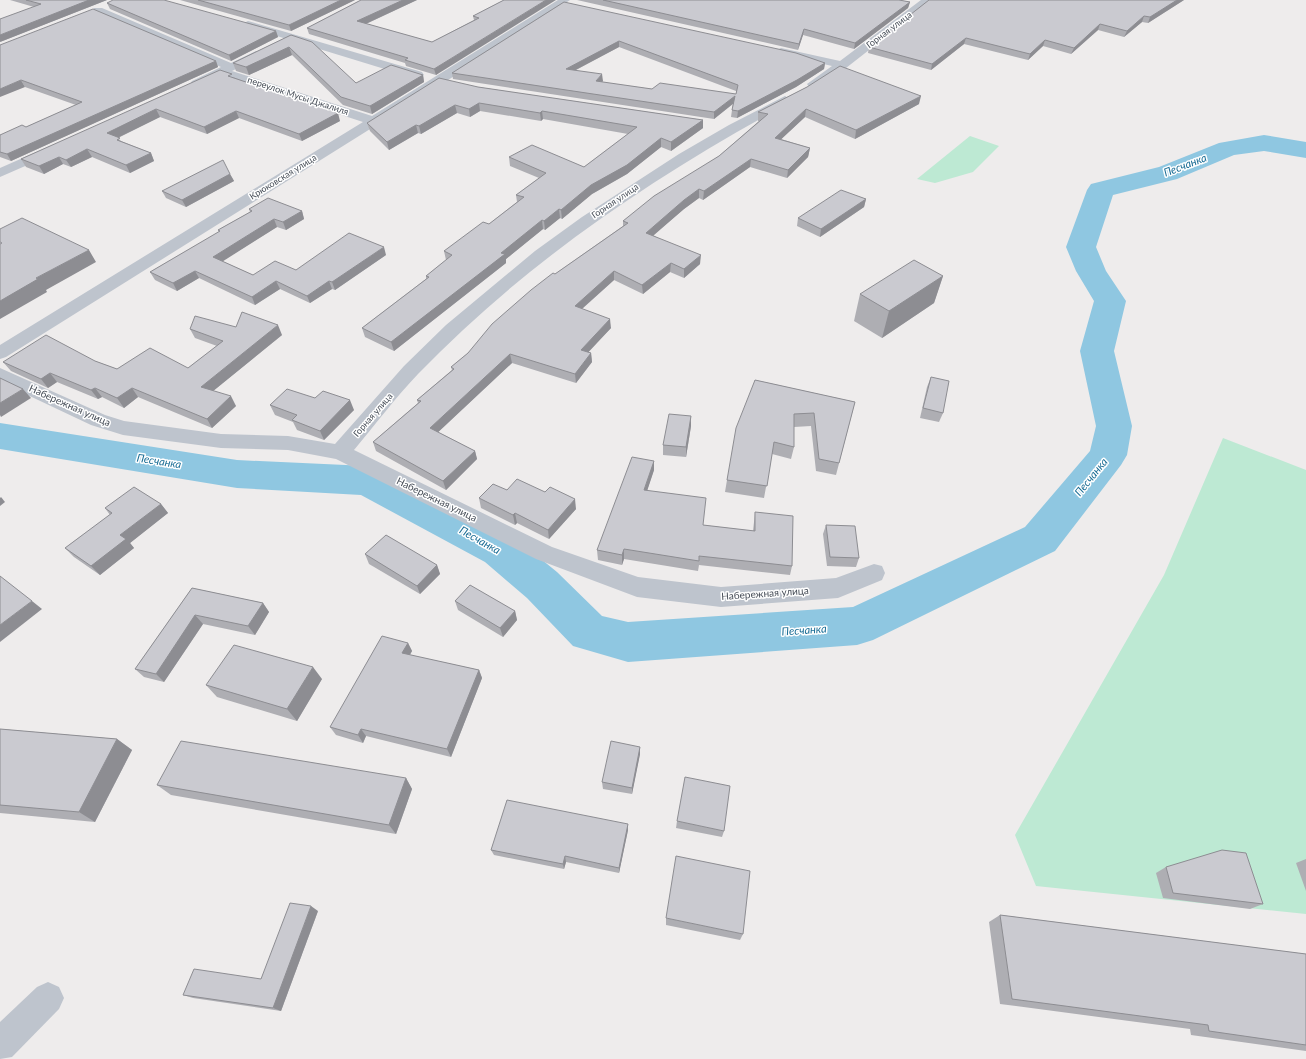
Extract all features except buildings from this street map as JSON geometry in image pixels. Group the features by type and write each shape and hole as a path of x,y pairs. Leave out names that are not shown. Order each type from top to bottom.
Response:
{"street":[{"name":"Крюковская улица","path":"0,353 373,121 445,83 568,3"},
{"name":"Горная улица","path":"340,452 411,370 468,315 561,237 656,173 732,127 798,93 842,65 920,3"},
{"name":"переулок Мусы Джалиля","path":"112,4 94,11 226,69 373,121"},
{"path":"239,22 445,83"},
{"path":"186,88 306,30"},
{"path":"772,49 842,65"},
{"path":"716,125 732,127"},
{"path":"0,173 64,144"},
{"name":"Набережная улица","path":"0,374 98,420 122,428 221,441 288,443 340,452 544,553 637,587 721,597 838,588 874,573"},
{"path":"0,1045 48,998"}],"green space":[{"path":"970,136 999,146 973,172 935,183 917,179"},
{"path":"1223,438 1306,470 1306,914 1036,886 1015,835 1164,575"}],"waterway":[{"name":"Песчанка","path":"0,436 237,474 367,481 500,550 542,585 589,632 628,642 857,626 1040,539 1108,455 1114,426 1097,351 1110,301 1091,271 1081,247 1101,190 1168,173 1228,148 1264,143 1306,150"}]}
